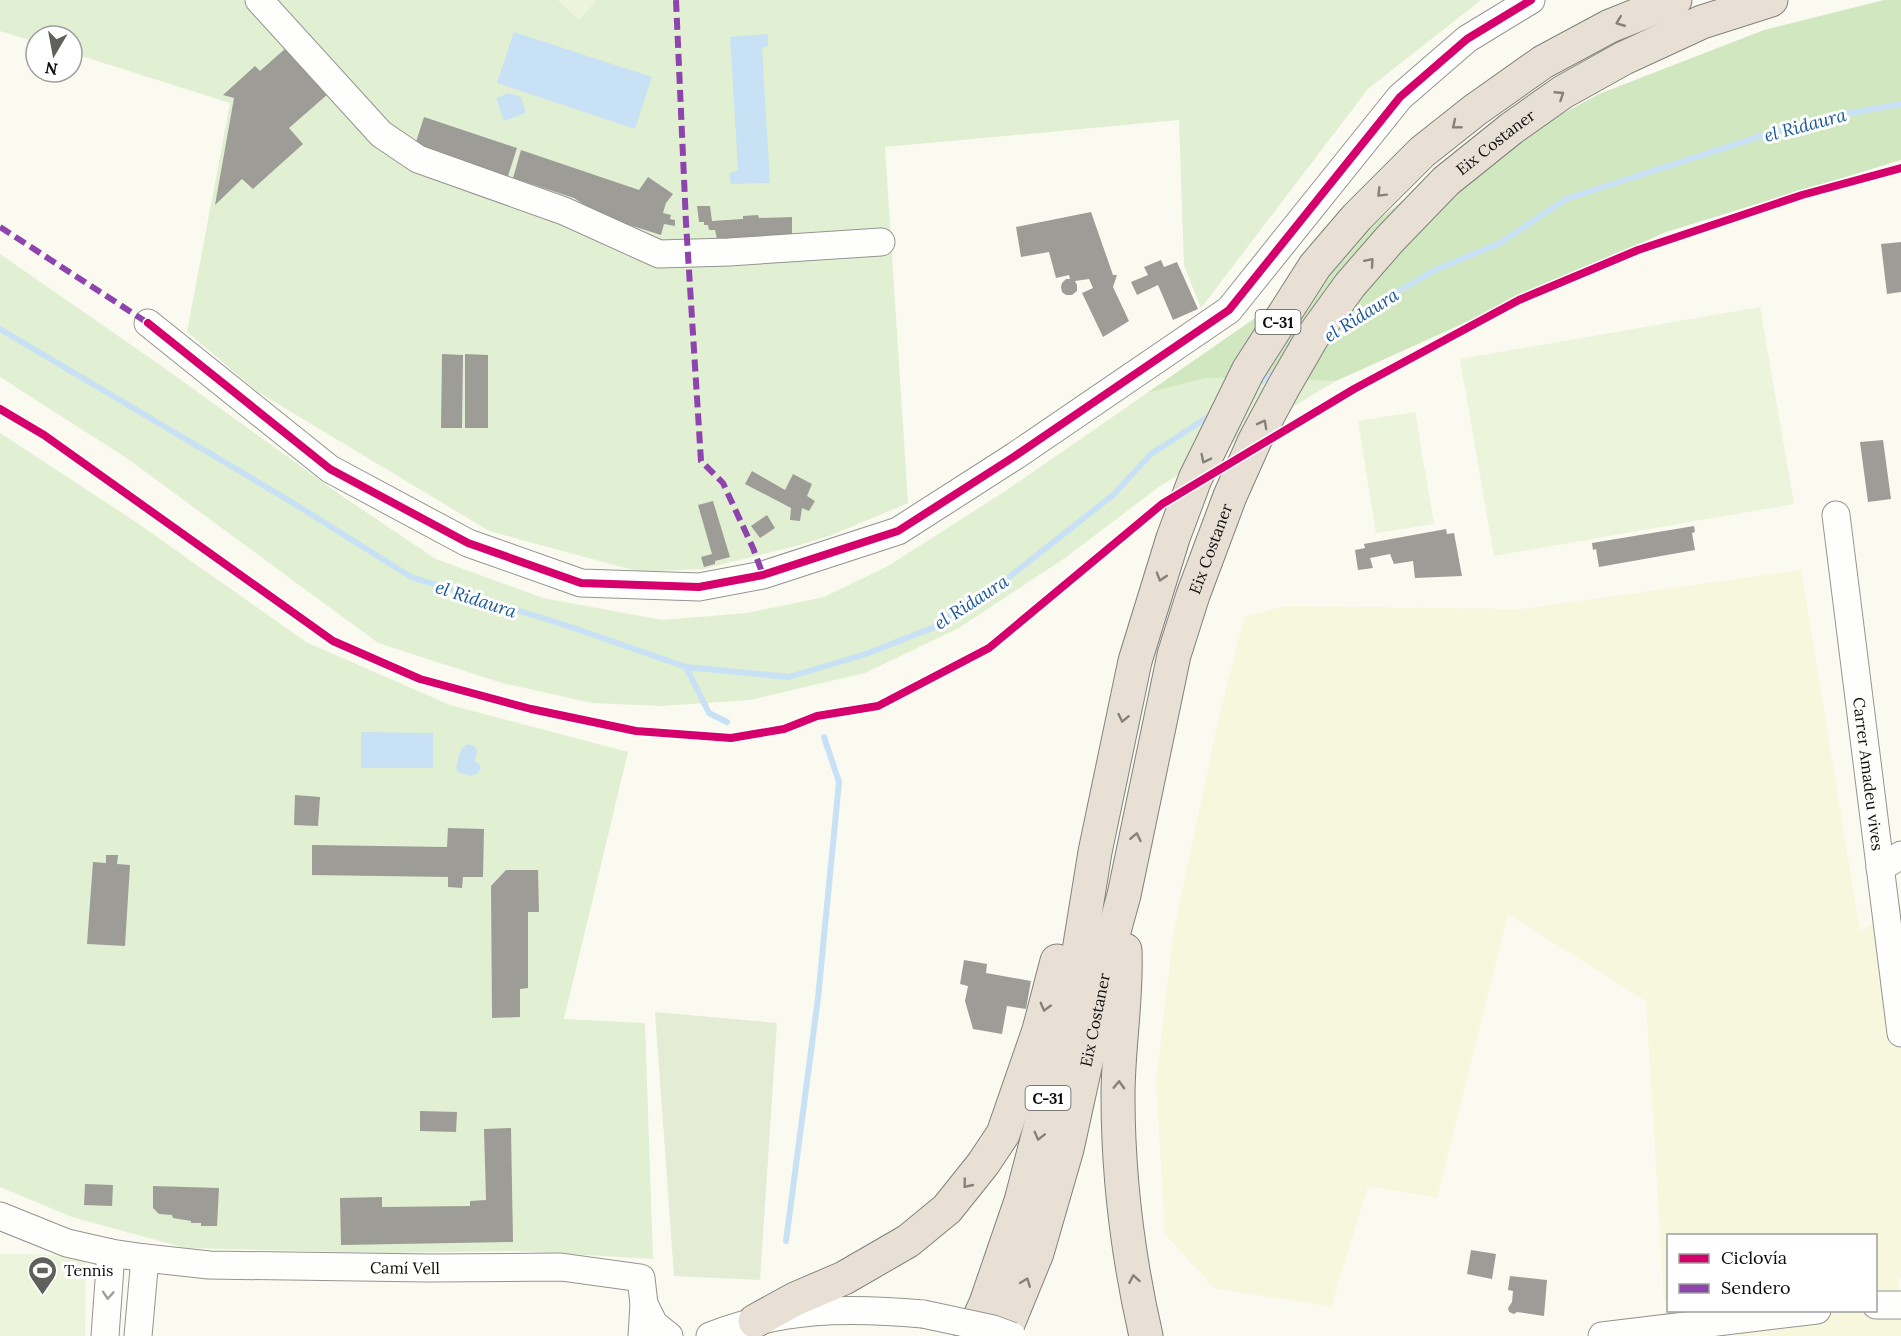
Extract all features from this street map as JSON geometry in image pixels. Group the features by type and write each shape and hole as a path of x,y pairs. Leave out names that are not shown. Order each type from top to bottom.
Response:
{"highway":[{"name":"Eix Costaner","path":"972,1336 987,1303 1003,1256 1036,1146 1068,1008 1095,852 1135,661 1195,479 1248,371 1315,266 1357,217 1422,152 1475,110 1544,62 1610,26 1675,0"},
{"name":"Eix Costaner","path":"1003,1336 1037,1254 1061,1170 1109,949 1124,895 1174,655 1193,595 1230,496 1255,440 1284,386 1313,336 1350,285 1390,239 1446,181 1512,128 1563,92 1624,58 1702,22 1771,0"},
{"path":"755,1321 795,1299 844,1278 908,1241 947,1209 983,1164 1003,1134 1039,1030 1063,940 1095,852"},
{"path":"1124,895 1126,964 1118,1095 1119,1133 1126,1222 1146,1336"}],"street":[{"path":"259,0 381,134 418,159 564,211 659,254 881,242"},
{"path":"148,323 330,469 468,543 581,584 699,587 763,575 898,531 1015,456 1229,310 1400,97 1467,39 1531,0"},
{"name":"Carrer Amadeu vives","path":"1836,515 1891,861 1901,1033"},
{"name":"Camí Vell","path":"0,1216 67,1243 111,1253 209,1265 561,1267 641,1278 644,1304 642,1336"},
{"path":"105,1336 111,1253"},
{"path":"138,1336 145,1258"},
{"name":"Camí Vell","path":"644,1304 654,1324 669,1336"},
{"path":"1877,1305 1901,1305"},
{"path":"710,1336 755,1321 834,1310 876,1310 923,1314 993,1329 1012,1336"},
{"path":"1602,1336 1808,1312"}],"green space":[{"path":"0,0 1481,0 1368,89 1201,308 1184,266 1179,120 885,147 908,503 832,535 800,545 703,569 640,572 489,531 258,392 187,332 230,103 84,57 84,24 24,24 24,38 0,31"},
{"path":"557,0 597,0 579,20"},
{"path":"1884,0 1901,0 1901,160 1666,232 1336,381 1207,378 1147,393 1258,316 1402,201 1599,94 1764,30"},
{"path":"0,254 163,367 342,496 436,559 543,598 662,620 747,613 824,597 888,566 1004,492 1147,393 1207,378 1336,381 1160,486 1065,558 959,628 865,673 750,700 660,706 592,703 502,683 378,643 128,459 0,377"},
{"path":"1760,307 1794,504 1494,556 1460,359"},
{"path":"1415,412 1434,524 1376,533 1358,421"},
{"path":"0,433 133,520 306,642 450,705 628,752 564,1019 645,1023 653,1259 518,1251 386,1253 185,1248 72,1217 0,1187"},
{"path":"1801,570 1860,931 1901,906 1901,1278 1897,1278 1901,1308 1901,1336 1738,1336 1735,1312 1877,1312 1877,1234 1667,1234 1667,1301 1664,1301 1646,1001 1508,914 1437,1198 1368,1186 1331,1307 1214,1288 1165,1234 1156,1083 1173,935 1216,730 1244,617 1286,606 1521,609"},
{"path":"655,1012 777,1023 760,1280 674,1276"},
{"name":"Tennis","path":"0,1254 86,1255 85,1336 0,1336"}],"water":[{"path":"514,32 652,77 635,129 497,83"},
{"path":"768,34 768,46 762,48 770,183 731,184 729,174 738,170 730,37"},
{"path":"509,93 521,97 526,113 504,121 496,98"},
{"path":"361,732 433,733 433,768 361,768"},
{"path":"468,744 477,750 475,762 481,768 478,773 470,776 458,772 456,768 461,751"}],"building":[{"path":"286,48 328,94 289,128 303,144 253,189 242,179 215,205 234,98 223,95 255,66 260,71"},
{"path":"424,117 517,148 508,176 415,145"},
{"path":"521,150 639,190 648,177 673,194 666,203 663,213 671,215 670,219 675,220 675,226 664,224 661,235 601,216 574,198 513,178"},
{"path":"697,206 710,206 712,221 743,219 743,216 758,215 759,218 792,217 792,235 717,239 715,230 709,230 708,225 699,222"},
{"path":"1091,212 1113,275 1117,275 1113,287 1129,321 1103,337 1082,293 1093,288 1089,279 1075,281 1077,291 1072,295 1066,295 1062,292 1061,287 1066,279 1070,279 1069,275 1056,278 1049,252 1021,257 1016,227"},
{"path":"1901,242 1901,292 1887,294 1881,244"},
{"path":"1161,260 1164,267 1177,262 1198,309 1173,320 1158,285 1137,295 1131,282 1148,275 1144,267"},
{"path":"442,354 463,355 462,428 441,428"},
{"path":"465,354 488,355 488,428 465,428"},
{"path":"1883,440 1891,499 1868,502 1860,442"},
{"path":"752,471 785,490 793,474 812,484 807,496 815,501 809,511 802,508 800,521 790,520 791,508 745,484"},
{"path":"713,501 730,557 704,567 701,557 712,554 698,505"},
{"path":"767,515 775,528 760,538 751,526"},
{"path":"1694,526 1695,532 1692,533 1695,550 1599,567 1596,549 1593,550 1592,543"},
{"path":"1446,529 1447,534 1454,533 1462,576 1415,578 1413,561 1394,564 1390,554 1370,558 1373,568 1358,570 1355,550 1365,548 1364,544"},
{"path":"295,795 320,797 318,826 294,825"},
{"path":"448,828 484,829 483,877 463,877 462,888 448,887 448,877 312,875 312,845 447,847"},
{"path":"106,855 118,855 117,864 130,865 125,946 87,944 93,862 106,863"},
{"path":"506,870 538,870 539,912 528,912 528,988 520,989 520,1017 492,1018 491,886"},
{"path":"964,960 987,964 986,973 1031,981 1026,1009 1007,1006 1002,1034 973,1029 965,1001 968,986 960,984"},
{"path":"420,1111 457,1112 456,1132 420,1131"},
{"path":"511,1128 513,1242 341,1245 340,1198 382,1197 382,1207 470,1206 470,1201 486,1200 484,1129"},
{"path":"85,1184 113,1185 112,1206 84,1205"},
{"path":"153,1186 219,1188 217,1226 201,1226 201,1223 191,1223 191,1221 173,1218 172,1215 159,1214 153,1208"},
{"path":"1471,1250 1496,1254 1492,1279 1467,1274"},
{"path":"1510,1276 1547,1280 1544,1316 1509,1312 1513,1291 1508,1290"}],"waterway":[{"name":"el Ridaura","path":"1334,332 1433,271 1500,243 1566,199 1808,121 1901,104"},
{"name":"el Ridaura","path":"0,329 290,501 411,577 571,627 686,667 789,677 866,654 932,628 999,585 1113,495 1151,454 1211,415"},
{"name":"el Ridaura","path":"1257,384 1278,370"},
{"path":"686,667 709,713 727,722"},
{"path":"786,1241 818,998 839,782 824,737"}],"marked path":[{"path":"676,0 686,223 701,461 723,483 763,575"},
{"path":"0,227 148,323"}],"cycle path":[{"path":"148,323 330,469 468,543 581,583 699,587 763,575 898,531 1015,456 1229,310 1400,97 1467,39 1531,0"},
{"path":"0,409 44,435 333,641 420,679 531,709 636,731 731,738 784,729 817,716 878,706 989,648 1162,504 1354,389 1519,300 1638,250 1802,195 1901,168"}],"place":[{"name":"Tennis","path":"43,1296"}]}
